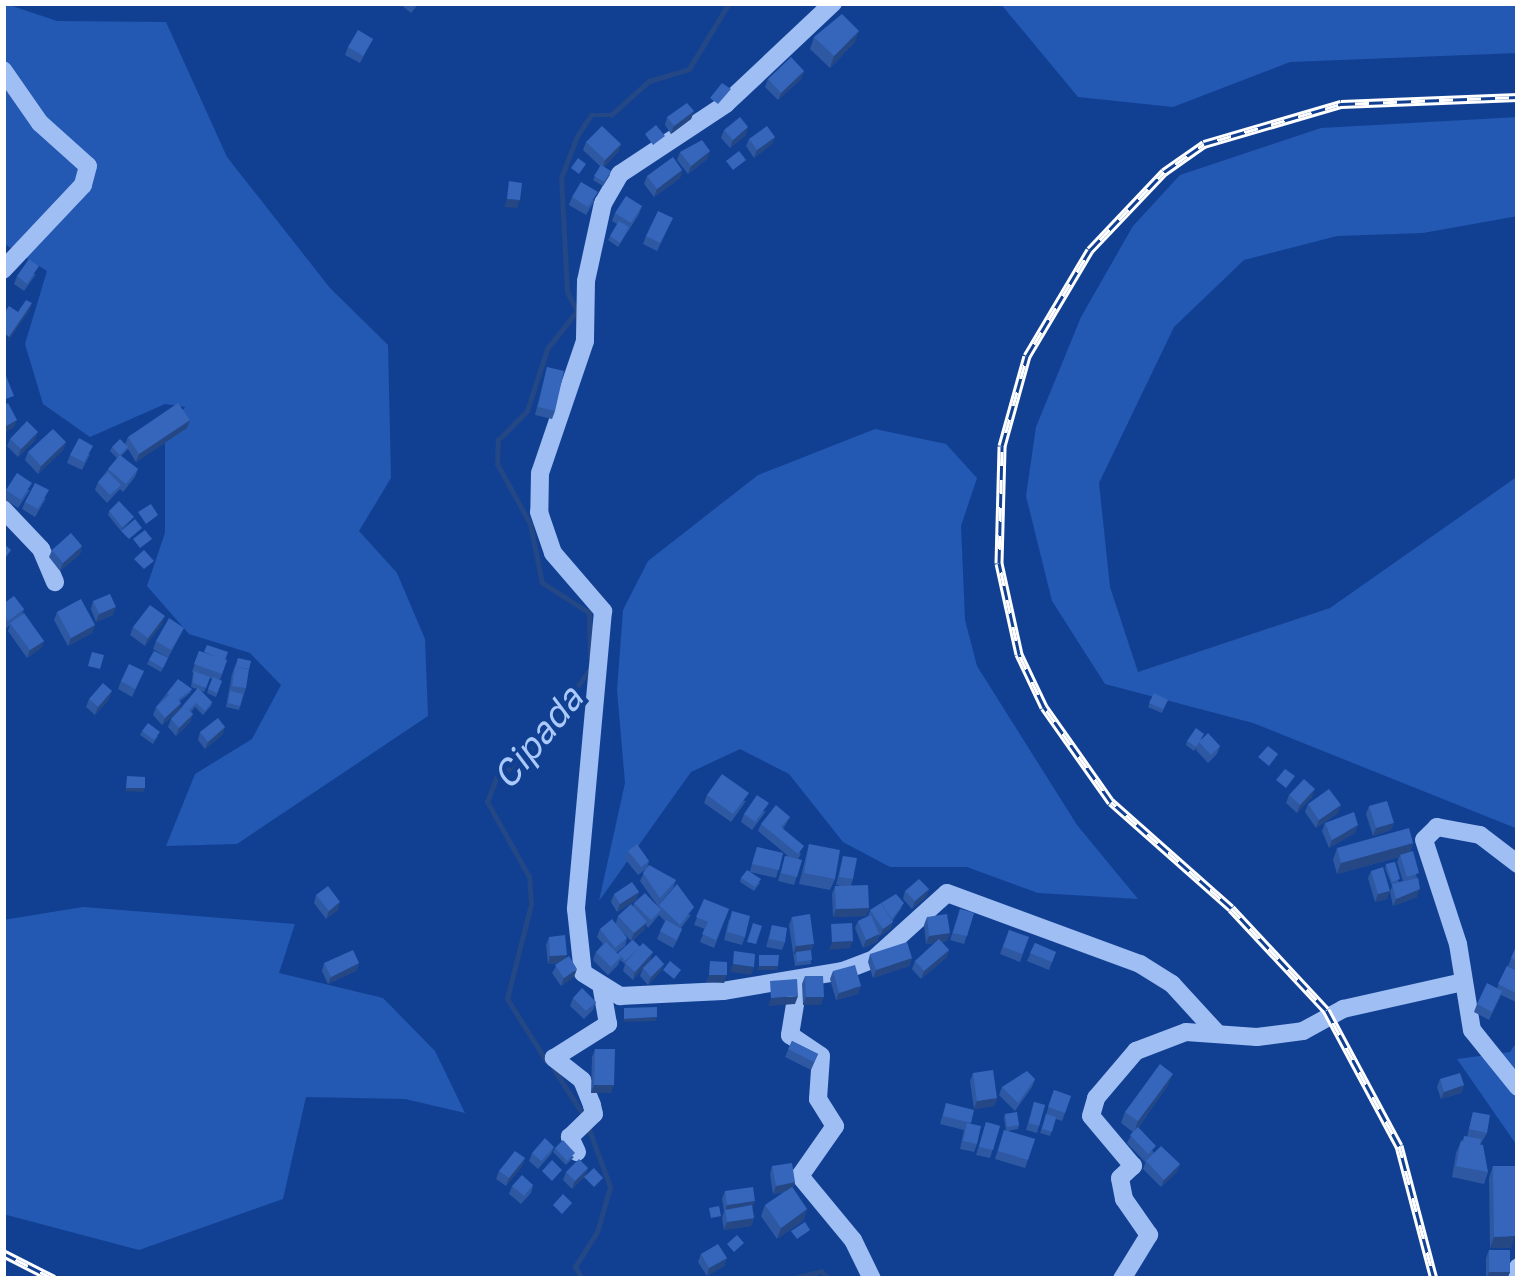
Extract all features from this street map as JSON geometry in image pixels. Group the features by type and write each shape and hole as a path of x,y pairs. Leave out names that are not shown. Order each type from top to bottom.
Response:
{"street":[{"path":"577,1152 570,1137 586,1121 582,1080 554,1058 608,1024 602,990 584,973 575,929 603,611 553,553 539,512 540,473 585,341 586,281 603,203 620,174 726,104 833,3"},
{"path":"3,70 40,122 88,166 83,185 3,269"},
{"path":"3,509 41,549 55,582"},
{"path":"1518,863 1480,835 1437,827 1425,837 1472,1030 1518,1087"},
{"path":"602,990 697,993 800,980 874,958 934,897 947,893 1140,964 1172,984 1216,1032"},
{"path":"800,980 790,1035 821,1056 818,1099 835,1126 800,1176 853,1240 872,1279"},
{"path":"1122,1279 1149,1235 1124,1199 1120,1178 1133,1166 1094,1124 1096,1098 1136,1052 1174,1034 1303,1030 1343,1009 1463,982"},
{"path":"1513,1279 1518,1267"}],"shaded area":[{"path":"3,3 57,21 166,22 227,157 330,288 388,345 391,478 359,531 397,573 425,639 428,716 237,844 166,846 195,774 252,739 281,685 250,653 189,634 147,586 165,533 165,435 185,407 165,404 90,437 43,404 25,344 47,271 3,243"},
{"path":"1000,3 1518,3 1518,53 1290,62 1173,107 1078,97"},
{"path":"1518,117 1518,216 1423,233 1337,236 1244,260 1174,327 1099,483 1110,587 1138,672 1330,608 1518,476 1518,829 1253,723 1105,684 1052,601 1026,496 1036,427 1081,317 1133,226 1180,175 1321,128"},
{"path":"875,429 946,444 977,478 961,526 965,620 977,666 1077,825 1138,899 1038,893 967,867 890,867 843,842 789,774 740,749 691,772 599,901 625,783 617,690 623,610 648,561 758,475"},
{"path":"83,907 295,924 279,973 383,998 435,1051 465,1113 405,1099 306,1097 283,1199 139,1250 3,1214 3,920"},
{"path":"1518,1040 1518,1147 1457,1059 1510,1052"}],"building":[{"path":"842,14 859,31 834,56 814,37"},
{"path":"358,30 373,39 363,56 348,47"},
{"path":"791,57 804,71 781,93 768,79"},
{"path":"722,83 731,89 718,104 710,98"},
{"path":"687,103 694,111 674,126 667,117"},
{"path":"740,117 748,127 733,140 724,130"},
{"path":"656,125 665,136 653,145 645,134"},
{"path":"602,126 621,144 605,160 586,142"},
{"path":"767,126 775,137 757,150 749,139"},
{"path":"702,140 710,151 691,166 680,152"},
{"path":"739,151 746,160 733,170 726,161"},
{"path":"673,157 682,170 657,189 647,176"},
{"path":"578,158 586,164 579,174 571,168"},
{"path":"601,165 611,171 604,182 594,176"},
{"path":"509,181 522,183 520,200 507,199"},
{"path":"581,182 598,192 588,207 572,197"},
{"path":"626,196 642,206 631,223 615,213"},
{"path":"658,211 673,218 660,243 646,236"},
{"path":"619,221 629,227 620,243 610,236"},
{"path":"29,259 39,266 27,284 17,276"},
{"path":"26,300 32,303 9,337 3,332 3,315 9,306 18,312"},
{"path":"547,367 564,371 555,411 538,407"},
{"path":"6,376 14,396 3,400 3,378"},
{"path":"8,403 17,420 3,428 3,406"},
{"path":"178,403 190,420 139,454 128,437"},
{"path":"27,421 38,432 21,449 10,439"},
{"path":"53,429 66,442 41,466 28,452"},
{"path":"79,438 93,446 84,462 70,455"},
{"path":"120,439 128,447 120,455 112,447"},
{"path":"120,455 138,469 126,484 108,469"},
{"path":"108,472 121,485 110,495 98,482"},
{"path":"17,473 32,483 21,500 6,490"},
{"path":"35,483 49,490 38,509 25,502"},
{"path":"119,501 134,517 122,527 109,511"},
{"path":"151,504 158,515 146,524 138,512"},
{"path":"135,519 142,528 129,539 121,531"},
{"path":"145,530 152,539 140,548 133,539"},
{"path":"71,533 82,546 63,563 52,550"},
{"path":"144,550 154,561 144,569 134,559"},
{"path":"110,594 116,607 99,614 93,601"},
{"path":"14,596 24,609 8,621 3,604"},
{"path":"81,599 95,625 71,638 57,612"},
{"path":"150,605 165,616 148,638 133,627"},
{"path":"24,613 44,641 30,650 10,623"},
{"path":"169,618 184,628 171,650 156,641"},
{"path":"207,645 228,652 225,660 204,652"},
{"path":"154,651 168,658 163,668 149,660"},
{"path":"199,651 227,660 222,674 194,664"},
{"path":"92,652 104,655 100,669 88,666"},
{"path":"238,658 251,661 249,669 236,667"},
{"path":"129,664 144,671 135,689 121,681"},
{"path":"235,667 249,669 246,688 232,686"},
{"path":"194,671 210,677 206,688 193,683"},
{"path":"213,677 222,681 217,693 208,689"},
{"path":"178,679 192,689 178,700 167,693"},
{"path":"103,683 112,691 98,707 89,699"},
{"path":"198,688 212,702 205,711 196,703 189,710 183,706"},
{"path":"230,691 243,694 240,706 228,703"},
{"path":"171,693 181,703 165,718 156,707"},
{"path":"1154,693 1168,700 1163,709 1149,703"},
{"path":"184,706 193,714 179,728 171,719"},
{"path":"218,718 225,727 208,742 200,732"},
{"path":"148,723 160,732 154,740 142,731"},
{"path":"1196,728 1204,734 1196,747 1187,741"},
{"path":"1208,733 1220,746 1211,755 1199,742"},
{"path":"1268,746 1278,754 1269,766 1258,757"},
{"path":"1285,769 1295,776 1286,788 1276,780"},
{"path":"722,774 749,793 733,814 707,795"},
{"path":"127,776 145,777 145,788 126,788"},
{"path":"1304,779 1315,789 1300,805 1289,795"},
{"path":"1329,789 1341,805 1319,820 1308,804"},
{"path":"757,795 769,803 755,822 744,814"},
{"path":"1387,801 1394,823 1376,828 1369,806"},
{"path":"776,805 790,817 781,827 804,846 798,854 761,824"},
{"path":"1354,812 1358,825 1332,840 1325,823"},
{"path":"1409,828 1413,843 1341,863 1337,848"},
{"path":"637,844 649,861 641,867 628,851"},
{"path":"809,844 840,850 835,879 804,873"},
{"path":"757,847 783,853 779,870 752,864"},
{"path":"1413,851 1419,873 1407,877 1400,855"},
{"path":"785,856 802,860 797,877 781,873"},
{"path":"843,856 857,858 853,879 839,877"},
{"path":"1395,862 1400,879 1392,882 1386,864"},
{"path":"649,865 676,880 660,898 643,873"},
{"path":"1383,867 1390,891 1378,894 1371,871"},
{"path":"747,870 761,879 755,887 741,878"},
{"path":"1418,878 1420,889 1396,899 1392,884"},
{"path":"919,879 929,889 915,901 905,891"},
{"path":"632,882 639,892 620,904 614,894"},
{"path":"677,884 694,907 680,925 659,905"},
{"path":"868,885 869,908 836,909 835,886"},
{"path":"328,886 340,902 329,911 316,895"},
{"path":"645,893 661,910 651,920 634,903"},
{"path":"896,894 904,903 892,919 881,903"},
{"path":"704,899 729,909 716,940 702,934 708,922 696,917"},
{"path":"881,903 893,922 883,929 870,910"},
{"path":"631,904 647,922 634,933 618,916"},
{"path":"960,909 974,913 967,936 953,933"},
{"path":"732,911 750,916 745,937 727,932"},
{"path":"810,914 814,944 796,946 792,917"},
{"path":"947,914 950,933 929,936 927,917"},
{"path":"871,915 879,934 866,940 858,921"},
{"path":"612,919 627,938 615,948 600,929"},
{"path":"666,920 682,929 676,940 660,931"},
{"path":"753,923 762,926 756,944 747,942"},
{"path":"852,923 853,941 832,942 831,924"},
{"path":"772,925 787,928 785,942 769,939"},
{"path":"1009,930 1029,937 1022,954 1003,947"},
{"path":"565,935 567,955 550,956 549,937"},
{"path":"939,939 949,950 924,971 915,961"},
{"path":"633,940 640,947 625,961 618,953"},
{"path":"606,942 621,957 611,967 596,952"},
{"path":"907,942 912,958 876,970 870,954"},
{"path":"643,943 653,952 635,972 625,963"},
{"path":"1035,943 1056,952 1052,962 1030,953"},
{"path":"353,950 359,963 331,977 324,963"},
{"path":"811,950 812,960 797,962 796,952"},
{"path":"734,951 755,954 754,967 733,964"},
{"path":"656,955 664,964 651,977 643,968"},
{"path":"759,955 779,955 778,966 759,966"},
{"path":"569,956 577,969 564,978 555,965"},
{"path":"670,961 681,970 674,979 663,970"},
{"path":"710,961 727,962 727,975 709,975"},
{"path":"855,965 861,986 839,993 833,971"},
{"path":"1507,966 1518,971 1518,994 1498,984"},
{"path":"805,976 823,976 824,997 806,997"},
{"path":"797,979 798,996 771,998 770,981"},
{"path":"1487,983 1502,991 1492,1012 1477,1004"},
{"path":"582,988 596,1002 586,1011 573,998"},
{"path":"657,1007 657,1017 624,1019 624,1008"},
{"path":"792,1041 818,1054 814,1062 788,1049"},
{"path":"595,1049 615,1049 614,1085 594,1085"},
{"path":"1160,1064 1173,1074 1138,1121 1125,1112"},
{"path":"993,1070 997,1098 977,1101 973,1073"},
{"path":"1027,1071 1035,1079 1018,1103 1002,1087"},
{"path":"1460,1073 1464,1085 1444,1092 1440,1079"},
{"path":"1054,1090 1071,1096 1065,1113 1048,1107"},
{"path":"1034,1102 1045,1105 1039,1126 1029,1123"},
{"path":"946,1103 974,1110 971,1123 943,1116"},
{"path":"1017,1112 1019,1125 1007,1127 1005,1114"},
{"path":"1473,1112 1490,1115 1487,1133 1469,1129"},
{"path":"1046,1114 1056,1117 1052,1132 1042,1129"},
{"path":"986,1122 1000,1126 993,1150 979,1147"},
{"path":"967,1123 981,1126 977,1144 963,1141"},
{"path":"1138,1127 1156,1146 1148,1154 1130,1135"},
{"path":"1004,1130 1035,1139 1028,1160 998,1151"},
{"path":"1464,1136 1481,1139 1480,1145 1463,1141"},
{"path":"545,1138 554,1147 541,1161 532,1153"},
{"path":"563,1140 575,1153 567,1161 555,1148"},
{"path":"1461,1141 1483,1145 1488,1172 1456,1166"},
{"path":"1161,1146 1180,1164 1164,1180 1146,1161"},
{"path":"515,1151 525,1158 509,1178 499,1171"},
{"path":"579,1159 588,1168 575,1181 566,1172"},
{"path":"552,1160 562,1170 552,1181 542,1171"},
{"path":"792,1163 795,1182 776,1186 772,1166"},
{"path":"1493,1166 1515,1166 1515,1236 1494,1237"},
{"path":"594,1168 603,1178 594,1187 584,1177"},
{"path":"522,1175 533,1185 524,1196 512,1186"},
{"path":"753,1187 755,1201 727,1205 725,1191"},
{"path":"792,1187 807,1209 781,1228 765,1205"},
{"path":"563,1194 572,1203 562,1214 553,1205"},
{"path":"752,1205 754,1218 727,1222 725,1210"},
{"path":"719,1206 721,1216 711,1218 709,1208"},
{"path":"805,1222 810,1230 797,1239 791,1231"},
{"path":"737,1235 744,1243 734,1252 727,1244"},
{"path":"718,1244 727,1258 709,1268 701,1254"},
{"path":"1489,1250 1510,1250 1510,1272 1489,1272"}],"waterway":[{"name":"Cipada","path":"590,657 589,613 542,583 530,524 497,464 498,440 527,411 547,349 577,311 567,292 561,178 577,136 591,115 611,115 649,81 689,69 729,3"},
{"name":"Cipada","path":"546,1061 507,999 531,904 529,877 487,802 496,778 525,758 590,669"},
{"path":"554,1069 583,1114"},
{"name":"Cipada","path":"582,1279 575,1267 597,1232 610,1187 589,1130"},
{"name":"Cipada","path":"790,1279 821,1271 830,1279"}],"railway":[{"path":"1434,1279 1399,1146 1326,1010 1231,908 1111,802 1044,707 1019,654 999,563 1002,446 1027,356 1090,250 1164,172 1204,144 1341,104 1518,97"},
{"path":"3,1253 54,1279"}]}
